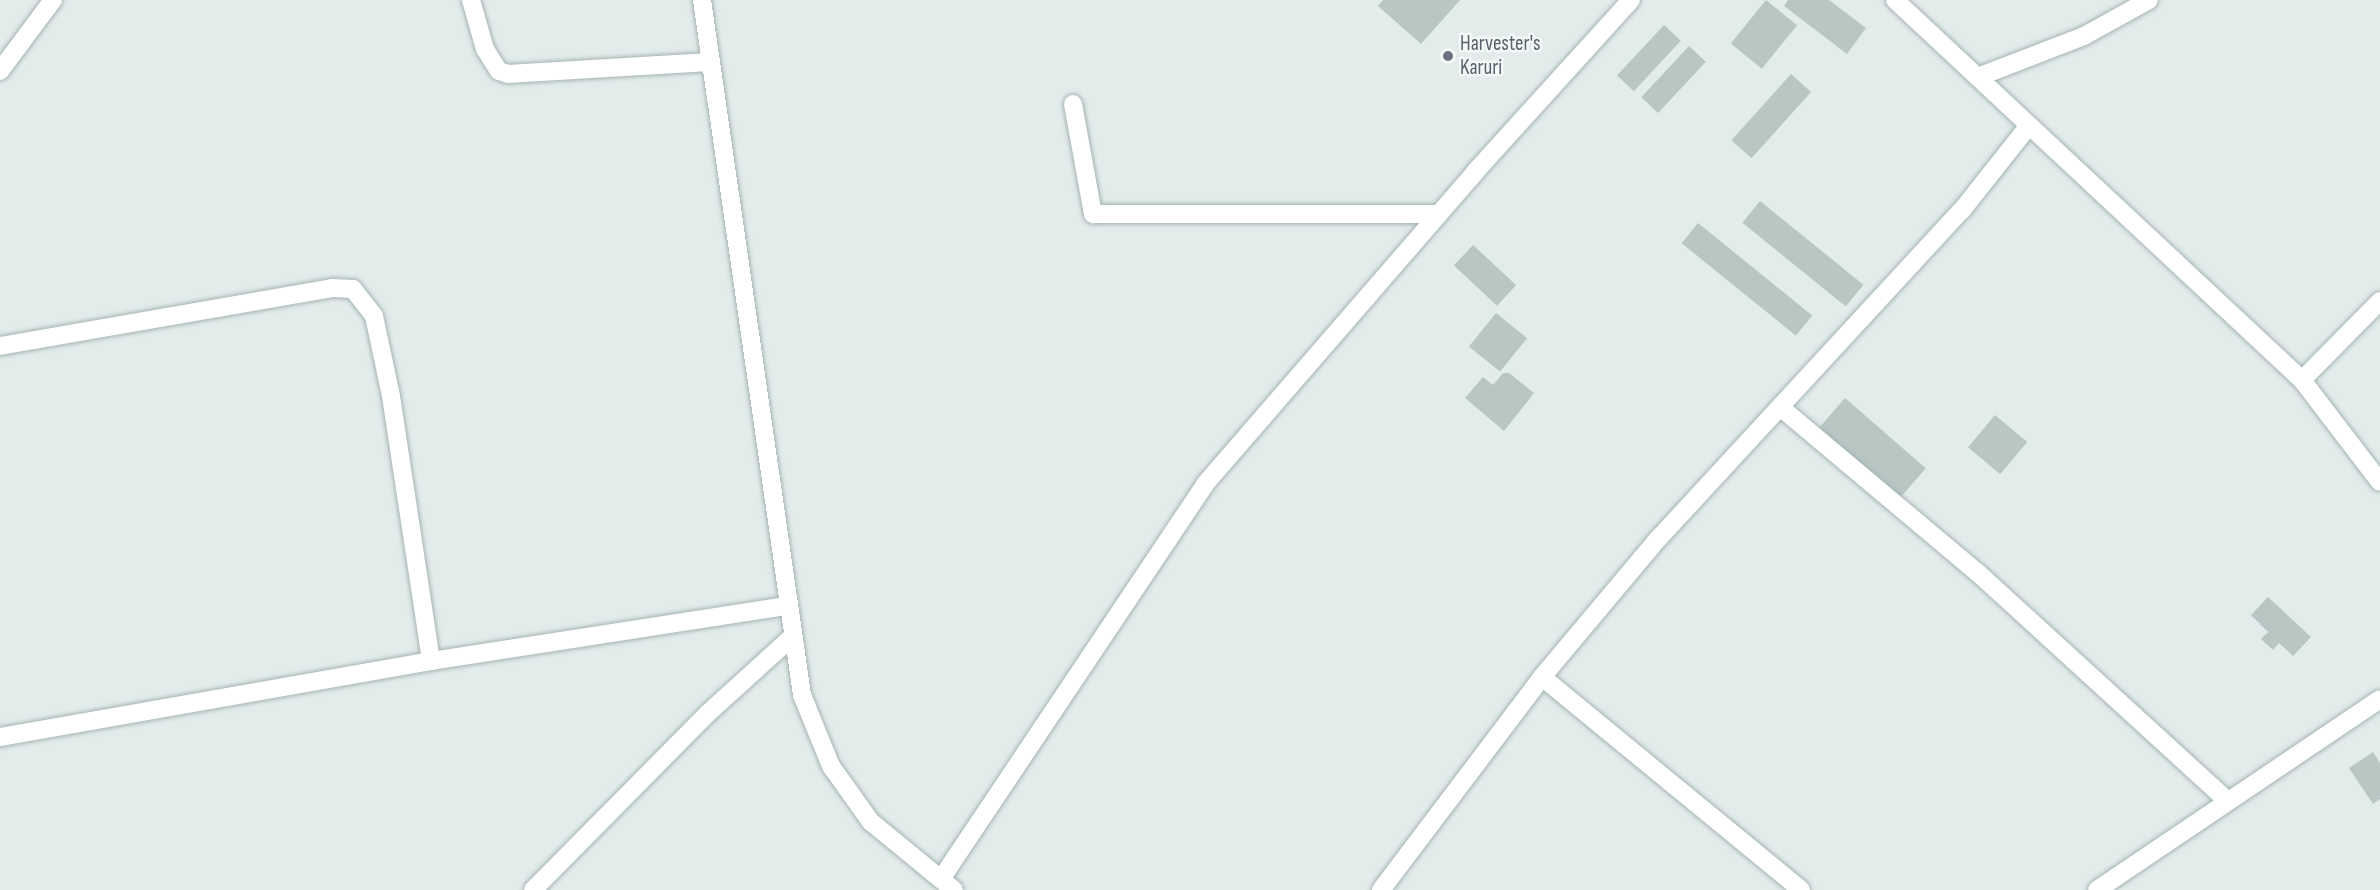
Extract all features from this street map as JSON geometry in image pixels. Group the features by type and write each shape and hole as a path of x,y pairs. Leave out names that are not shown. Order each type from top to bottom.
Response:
{"street":[{"path":"0,71 52,0"},
{"path":"471,0 485,49 499,71 508,74 709,63"},
{"path":"702,0 709,63 802,695 831,766 871,822 947,885 1205,484 1438,214 1631,0"},
{"path":"1895,0 1978,77 2027,128 2302,380 2380,482"},
{"path":"1978,77 2084,36 2149,0"},
{"path":"1073,104 1093,214 1438,214"},
{"path":"1381,890 1542,676 1658,539 1962,210 2027,128"},
{"path":"0,346 332,288 353,289 374,316 389,384 431,661"},
{"path":"2302,380 2380,301"},
{"path":"1780,407 1978,573 2228,801"},
{"path":"0,737 431,661 788,606"},
{"path":"533,890 707,714 793,636"},
{"path":"1542,676 1801,890"},
{"path":"2097,890 2380,699"}],"building":[{"path":"1383,0 1460,0 1421,44 1378,6"},
{"path":"1766,0 1797,25 1762,69 1731,44"},
{"path":"1788,0 1829,0 1866,28 1847,54 1784,6"},
{"path":"1664,25 1681,41 1634,91 1617,75"},
{"path":"1689,46 1706,62 1658,113 1641,97"},
{"path":"1791,74 1811,92 1752,158 1731,140"},
{"path":"1760,201 1863,285 1846,306 1742,223"},
{"path":"1698,223 1812,316 1796,336 1682,243"},
{"path":"1473,245 1516,285 1497,306 1454,265"},
{"path":"1496,313 1527,338 1500,372 1469,346"},
{"path":"1503,373 1509,373 1534,393 1504,431 1465,398 1483,377 1493,385"},
{"path":"1845,398 1926,468 1899,499 1818,429"},
{"path":"1995,415 2027,442 2000,474 1968,447"},
{"path":"2268,597 2311,637 2293,656 2279,643 2273,650 2261,639 2268,632 2251,615"},
{"path":"2373,752 2380,763 2380,799 2373,804 2349,768"}],"place":[{"name":"Harvester's Karuri","path":"1448,56"}]}
